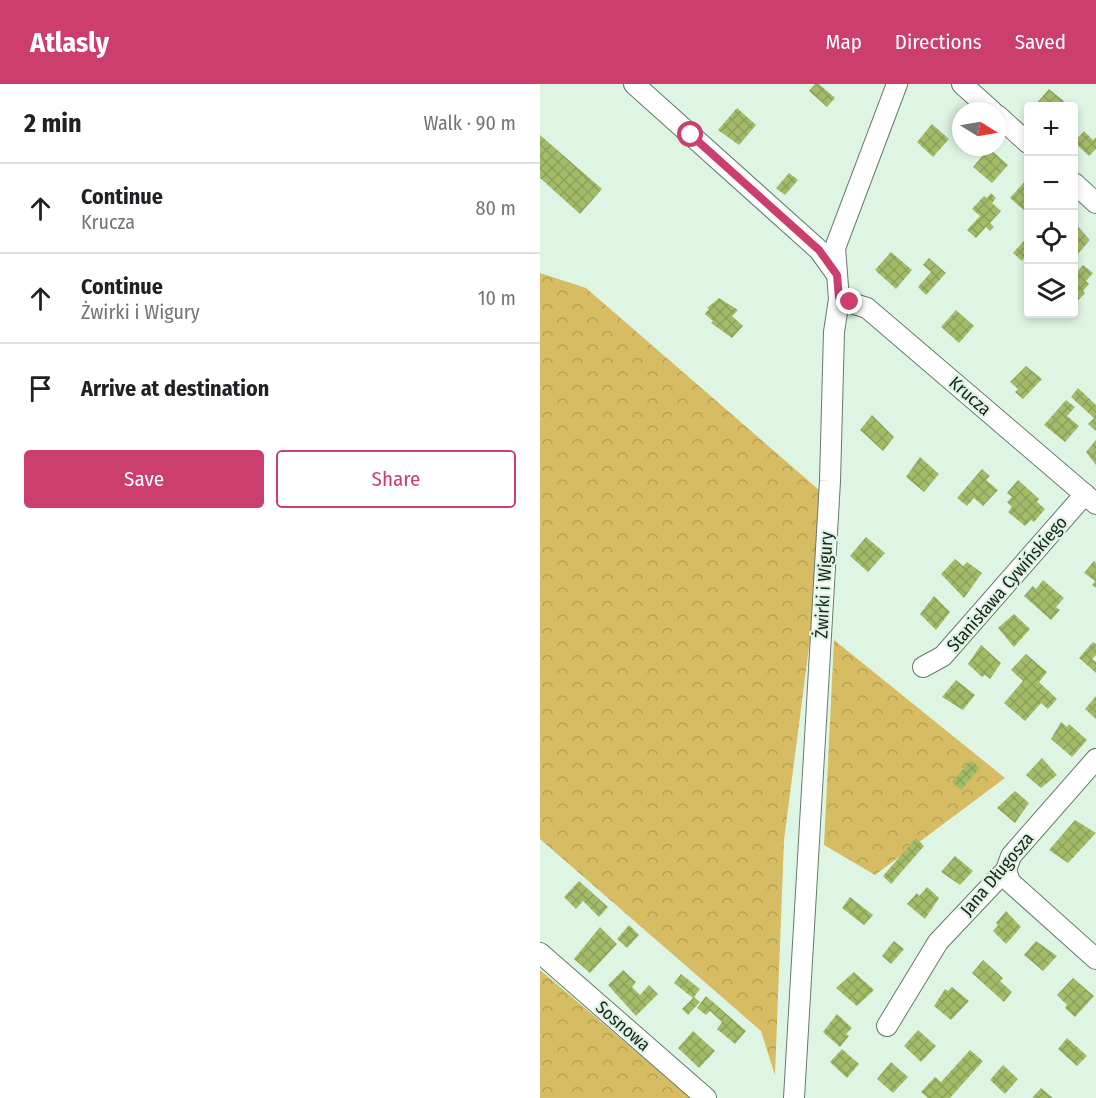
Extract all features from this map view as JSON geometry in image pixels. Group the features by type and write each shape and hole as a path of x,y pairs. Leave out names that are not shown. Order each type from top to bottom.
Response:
{"street":[{"path":"634,84 819,250 837,275"},
{"name":"Żwirki i Wigury","path":"794,1098 830,481 834,332 839,298 835,248 897,84"},
{"path":"962,84 982,102"},
{"path":"1006,123 1024,139"},
{"path":"1078,187 1096,203"},
{"name":"Krucza","path":"839,298 867,308 1091,499"},
{"name":"Stanisława Cywińskiego","path":"923,667 943,656 1091,499"},
{"name":"Jana Długosza","path":"887,1026 938,942 1006,870 1011,856 1096,759"},
{"path":"1006,870 1010,882 1096,959"},
{"name":"Sosnowa","path":"540,953 706,1098"}],"green space":[{"path":"540,273 586,288 819,490 812,624 784,840 775,1075 761,1031 540,839"},
{"path":"834,640 1005,778 875,875 824,845"},
{"path":"540,970 691,1098 540,1098"}],"building":[{"path":"815,84 819,84 835,98 827,107 809,91"},
{"path":"1049,89 1064,101 1063,102 1038,102"},
{"path":"737,108 756,125 739,145 718,130"},
{"path":"932,124 949,139 933,157 917,142"},
{"path":"1084,131 1093,140 1096,137 1096,149 1089,156 1078,146 1078,138"},
{"path":"540,135 602,189 580,214 540,178"},
{"path":"982,156 998,156 1008,165 992,183 973,167"},
{"path":"789,173 798,180 785,195 776,188"},
{"path":"1024,182 1024,210 1010,198"},
{"path":"991,193 996,198 992,203 1001,211 990,223 994,227 990,231 986,227 976,238 967,230 980,216 972,209 984,196 987,198"},
{"path":"1078,226 1090,240 1078,254"},
{"path":"1024,241 1022,261 1013,253"},
{"path":"891,252 912,270 896,289 875,270"},
{"path":"929,258 946,273 926,295 918,287 931,272 923,265"},
{"path":"1083,265 1093,273 1086,281 1089,284 1083,291 1085,293 1078,301 1078,271"},
{"path":"719,298 738,310 732,316 743,326 732,338 711,323 713,321 705,314 709,309 707,308"},
{"path":"956,310 974,326 959,343 941,327"},
{"path":"1026,366 1042,379 1023,399 1015,392 1018,389 1010,382"},
{"path":"1078,388 1096,405 1096,431 1088,424 1094,418 1071,397"},
{"path":"1066,400 1075,407 1067,416 1079,426 1065,442 1044,425"},
{"path":"872,415 894,437 883,451 860,430"},
{"path":"1096,440 1096,465 1086,452"},
{"path":"920,457 939,474 924,492 906,477"},
{"path":"982,469 990,476 986,480 998,490 983,506 974,498 967,506 957,498"},
{"path":"1018,480 1039,499 1037,502 1045,509 1034,522 1031,520 1025,526 1008,512 1012,507 1007,502 1012,497 1007,493"},
{"path":"866,537 885,553 868,572 850,556"},
{"path":"955,559 963,566 967,562 982,573 964,598 941,574"},
{"path":"1094,561 1096,563 1096,588 1092,585 1095,581 1084,573"},
{"path":"1043,580 1064,598 1056,607 1060,610 1051,620 1024,596 1033,586 1036,589"},
{"path":"934,596 950,612 936,630 920,614"},
{"path":"1014,614 1030,629 1014,647 998,628"},
{"path":"1093,642 1096,644 1096,655 1092,659 1096,662 1096,673 1079,658"},
{"path":"981,645 1001,663 990,679 985,675 982,677 968,664"},
{"path":"1026,654 1047,672 1039,682 1057,699 1048,709 1041,703 1025,721 1004,703 1023,681 1011,670"},
{"path":"956,680 975,695 963,710 942,697"},
{"path":"1096,696 1096,719 1085,709"},
{"path":"1061,722 1067,727 1069,724 1087,740 1072,757 1051,739"},
{"path":"1042,758 1057,775 1041,788 1026,775"},
{"path":"971,760 980,768 961,790 952,782"},
{"path":"1015,791 1029,803 1015,823 997,808"},
{"path":"1075,820 1096,833 1068,863 1049,850"},
{"path":"916,838 924,846 891,884 883,876"},
{"path":"955,856 973,871 960,885 941,872"},
{"path":"579,881 608,907 599,917 583,901 576,909 564,897"},
{"path":"927,887 939,898 925,919 907,904 917,893 919,896"},
{"path":"850,897 873,915 864,925 842,908"},
{"path":"1006,911 1021,927 1006,944 993,931 998,925 996,923"},
{"path":"629,925 639,935 627,948 617,939"},
{"path":"600,927 617,944 590,973 574,959"},
{"path":"894,941 904,949 891,964 882,956"},
{"path":"1036,941 1057,956 1043,971 1024,955"},
{"path":"983,960 1003,978 1000,981 1012,992 1004,1002 972,973"},
{"path":"623,970 636,982 632,987 640,995 649,985 658,994 636,1016 608,985"},
{"path":"854,972 874,990 857,1006 836,988"},
{"path":"681,974 700,989 694,997 700,1002 688,1015 682,1009 693,998 674,983"},
{"path":"1073,978 1094,996 1075,1017 1065,1008 1067,1005 1057,995"},
{"path":"952,987 969,1001 951,1020 934,1006 945,989 948,991"},
{"path":"706,996 746,1031 735,1044 717,1029 722,1022 710,1011 706,1015 697,1008"},
{"path":"837,1014 852,1028 846,1034 849,1036 840,1047 823,1032"},
{"path":"918,1030 936,1046 921,1062 904,1046"},
{"path":"693,1031 715,1051 699,1068 678,1048"},
{"path":"1067,1038 1087,1056 1077,1066 1058,1049"},
{"path":"842,1049 859,1064 847,1078 830,1062"},
{"path":"970,1050 983,1061 950,1098 928,1098 921,1092 935,1077 941,1082"},
{"path":"891,1062 908,1077 893,1093 877,1079"},
{"path":"1003,1065 1018,1079 1005,1094 990,1080"},
{"path":"1041,1088 1053,1098 1032,1098"}],"route":[{"path":"691,135 819,250 837,275 839,298 850,302"}]}
